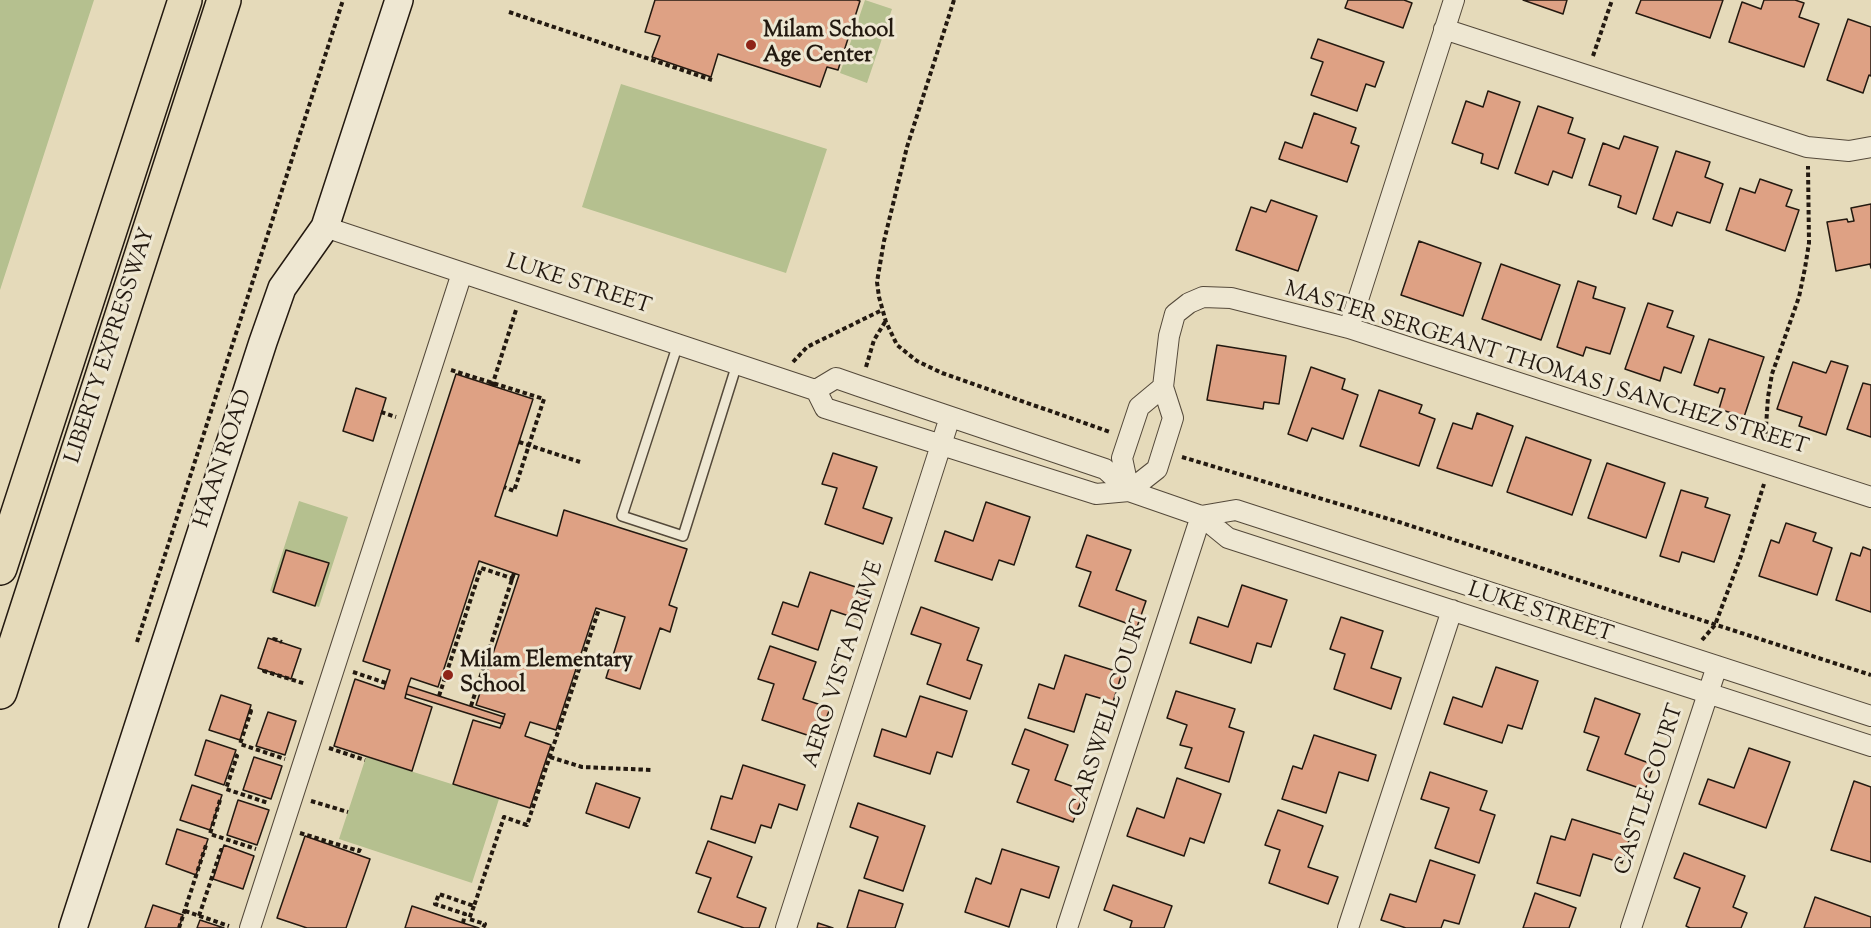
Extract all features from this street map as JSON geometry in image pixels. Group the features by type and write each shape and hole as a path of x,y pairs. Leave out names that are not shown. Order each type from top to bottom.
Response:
{"highway":[{"name":"LIBERTY EXPRESSWAY","path":"0,568 185,0"},
{"name":"LIBERTY EXPRESSWAY","path":"0,692 225,0"}],"street":[{"name":"HAAN ROAD","path":"73,928 266,331 282,288 325,227 399,0"},
{"path":"1349,328 1454,0"},
{"path":"1444,28 1808,147 1849,152 1871,147"},
{"name":"LUKE STREET","path":"325,227 816,390 825,408 1096,494 1129,491"},
{"path":"250,928 462,273"},
{"name":"MASTER SERGEANT THOMAS J SANCHEZ STREET","path":"1129,491 1157,469 1173,418 1163,387 1169,336 1176,314 1189,303 1203,297 1231,298 1349,328 1871,497"},
{"name":"LUKE STREET","path":"816,390 836,378 860,386 1105,469 1129,491 1201,516 1228,538 1871,746"},
{"path":"1129,491 1122,458 1128,439 1139,407 1163,387"},
{"name":"AERO VISTA DRIVE","path":"786,928 950,417"},
{"name":"LUKE STREET","path":"1201,516 1236,510 1871,716"},
{"name":"CARSWELL COURT","path":"1067,928 1201,516"},
{"path":"1348,928 1452,610"},
{"name":"CASTLE COURT","path":"1631,928 1717,666"}],"lane":[{"path":"678,344 622,516 683,536 737,364"}],"path":[{"path":"136,645 343,0"},
{"path":"954,0 907,147 884,241 877,282 886,322 897,345 917,361 942,373 1128,439"},
{"path":"1587,75 1612,0"},
{"path":"509,12 712,80"},
{"path":"1688,657 1715,625 1764,488 1766,418 1772,374 1799,297 1808,252 1808,147"},
{"path":"493,385 522,292"},
{"path":"780,378 807,347 882,310"},
{"path":"860,386 874,340 886,322"},
{"path":"445,368 493,385 544,399 514,491 504,488"},
{"path":"519,442 580,462"},
{"path":"1163,451 1399,522 1871,675"},
{"path":"439,696 481,568 517,580"},
{"path":"471,706 481,686 514,573"},
{"path":"483,928 485,924 470,919 504,817 527,825 599,609"},
{"path":"497,627 502,629"},
{"path":"274,640 282,642"},
{"path":"493,640 498,642"},
{"path":"264,670 327,691"},
{"path":"346,670 386,683"},
{"path":"249,711 251,711 240,744 303,765"},
{"path":"322,745 366,760"},
{"path":"235,755 237,756 226,789 288,810"},
{"path":"550,757 582,767 652,771"},
{"path":"305,799 348,812"},
{"path":"220,800 210,834 274,855"},
{"path":"294,831 359,851 360,846"},
{"path":"180,928 206,844"},
{"path":"199,915 222,850"},
{"path":"463,923 465,914 435,904 439,894 474,906"},
{"path":"185,911 236,928"}],"green space":[{"path":"0,0 94,0 0,290"},
{"path":"865,0 892,9 867,83 840,73"},
{"path":"621,84 827,149 786,273 582,207"},
{"path":"299,501 348,517 319,607 270,591"},
{"path":"366,757 499,799 472,883 339,839"}],"building":[{"name":"Milam School Age Center","path":"655,0 860,1 838,70 827,67 820,87 718,54 711,77 652,57 660,36 645,32"},
{"path":"1348,0 1404,0 1412,3 1403,28 1345,8"},
{"path":"1523,0 1567,0 1563,14"},
{"path":"1641,0 1723,0 1710,38 1636,13"},
{"path":"1764,0 1795,0 1804,3 1799,17 1819,24 1804,67 1729,42 1742,2 1761,9"},
{"path":"1848,19 1871,27 1871,76 1869,75 1863,93 1827,80"},
{"path":"1318,39 1384,62 1375,87 1366,84 1357,111 1311,95 1323,62 1311,58"},
{"path":"1488,91 1520,102 1498,169 1481,163 1483,154 1452,143 1466,101 1483,107"},
{"path":"1538,106 1573,118 1568,133 1585,139 1572,178 1553,171 1548,185 1515,173"},
{"path":"1314,113 1356,128 1351,143 1359,146 1347,182 1279,159 1285,142 1302,148"},
{"path":"1624,136 1658,147 1636,214 1618,207 1621,196 1589,185 1603,143 1619,149"},
{"path":"1676,151 1710,162 1705,177 1723,184 1710,223 1677,212 1672,226 1653,219"},
{"path":"1760,179 1792,190 1786,206 1799,210 1785,251 1726,230 1740,188 1755,193"},
{"path":"1271,200 1317,216 1298,271 1236,250 1251,207 1266,212"},
{"path":"1871,204 1871,268 1870,264 1836,271 1827,222 1847,219 1848,222 1854,221 1851,208"},
{"path":"1419,241 1481,263 1463,316 1401,295"},
{"path":"1501,264 1560,285 1541,340 1482,319"},
{"path":"1578,281 1596,287 1593,298 1625,308 1610,354 1586,347 1583,356 1557,347"},
{"path":"1648,303 1673,311 1667,327 1694,336 1681,373 1664,367 1660,381 1625,369"},
{"path":"1709,339 1764,357 1744,417 1719,409 1725,389 1720,388 1718,393 1694,385"},
{"path":"1217,345 1286,356 1279,404 1264,402 1263,409 1207,400"},
{"path":"1831,361 1848,366 1826,435 1799,426 1802,417 1777,409 1793,362 1826,373"},
{"path":"1311,367 1345,379 1342,389 1358,395 1343,439 1312,428 1307,441 1288,434"},
{"path":"456,374 533,399 495,516 557,536 564,510 687,549 669,605 677,608 670,632 660,628 640,689 606,678 625,617 596,608 556,730 530,722 525,736 551,745 530,808 453,784 473,720 500,728 505,714 476,705 519,575 479,561 438,687 411,678 408,686 405,698 432,707 412,771 334,746 355,679 384,689 390,670 363,661"},
{"path":"1863,383 1871,385 1871,437 1847,429"},
{"path":"356,388 386,398 373,441 343,431"},
{"path":"1379,390 1422,405 1419,413 1435,419 1419,466 1360,446"},
{"path":"1477,413 1513,426 1492,486 1437,468 1453,423 1472,429"},
{"path":"1526,437 1591,460 1572,515 1507,492"},
{"path":"833,453 877,467 863,508 892,518 883,544 825,524 837,488 822,484"},
{"path":"1607,463 1665,483 1646,538 1588,518"},
{"path":"1681,490 1708,498 1705,507 1730,515 1714,562 1682,552 1679,562 1660,556"},
{"path":"986,502 1030,517 1014,565 999,560 992,580 935,561 945,531 973,541"},
{"path":"1786,523 1816,533 1813,541 1832,548 1817,595 1759,576 1771,540 1779,543"},
{"path":"1087,535 1131,550 1116,590 1146,601 1137,627 1079,606 1091,572 1076,567"},
{"path":"1863,547 1871,550 1871,612 1836,600 1851,553 1860,556"},
{"path":"286,550 329,563 315,606 273,592"},
{"path":"810,572 868,591 858,619 831,610 818,650 772,634 783,602 798,607"},
{"path":"1242,585 1287,600 1271,647 1257,643 1251,663 1190,643 1198,617 1228,627"},
{"path":"921,607 979,628 967,660 982,665 970,699 927,684 941,644 911,634"},
{"path":"1341,617 1383,631 1371,668 1401,678 1391,709 1334,689 1345,654 1330,649"},
{"path":"268,638 301,649 291,679 258,668"},
{"path":"770,646 816,662 803,699 830,708 819,739 762,720 774,684 758,679"},
{"path":"1065,655 1122,673 1113,702 1086,694 1074,732 1028,718 1039,684 1054,689"},
{"path":"1496,667 1538,681 1522,729 1508,725 1502,743 1444,724 1453,697 1482,707"},
{"path":"408,686 504,717 502,724 406,694"},
{"path":"1176,691 1235,709 1229,727 1244,732 1229,782 1185,768 1192,748 1180,745 1187,725 1167,718"},
{"path":"221,695 251,705 240,740 209,730"},
{"path":"920,696 967,711 952,757 937,752 930,774 874,756 882,729 906,737"},
{"path":"1595,698 1640,714 1625,754 1654,765 1645,790 1587,770 1599,737 1584,732"},
{"path":"268,712 296,721 285,755 256,746"},
{"path":"1025,729 1068,745 1055,780 1085,791 1073,822 1017,802 1029,770 1012,764"},
{"path":"1314,735 1376,755 1368,781 1339,772 1326,813 1282,799 1293,766 1302,769"},
{"path":"206,740 236,750 224,785 195,775"},
{"path":"1749,748 1790,762 1766,828 1699,804 1708,779 1734,788"},
{"path":"254,757 282,766 271,799 243,790"},
{"path":"743,765 805,785 797,810 779,804 771,828 761,825 755,843 711,829 721,796 732,799"},
{"path":"1430,772 1487,791 1480,810 1495,815 1479,863 1435,848 1449,808 1421,799"},
{"path":"1177,778 1221,794 1204,843 1190,838 1184,856 1127,836 1137,808 1164,818"},
{"path":"1854,781 1871,787 1871,862 1831,850"},
{"path":"596,783 640,798 629,828 586,813"},
{"path":"192,785 222,795 210,830 180,820"},
{"path":"238,800 269,810 257,845 227,835"},
{"path":"858,803 925,826 903,891 864,878 878,837 850,827"},
{"path":"1278,810 1323,826 1308,867 1338,877 1328,904 1269,883 1280,850 1265,845"},
{"path":"1572,819 1630,837 1622,863 1593,854 1580,896 1537,883 1551,836 1565,840"},
{"path":"177,829 208,839 196,875 166,864"},
{"path":"305,836 370,859 346,928 307,928 277,918"},
{"path":"708,841 752,857 737,897 766,908 759,928 744,928 698,912 711,878 696,873"},
{"path":"224,845 254,856 243,889 213,879"},
{"path":"1002,849 1059,867 1049,898 1021,889 1009,927 965,912 976,878 991,884"},
{"path":"1684,853 1745,876 1733,907 1747,913 1741,928 1690,928 1686,926 1700,888 1674,878"},
{"path":"1430,860 1475,875 1459,924 1444,920 1441,928 1406,928 1381,920 1390,894 1416,902"},
{"path":"1113,885 1172,906 1164,928 1130,928 1132,921 1104,910"},
{"path":"859,890 903,904 895,928 847,928"},
{"path":"1535,893 1576,908 1569,928 1523,928"},
{"path":"1815,897 1871,917 1871,928 1804,928"},
{"path":"153,905 183,915 179,928 145,928"},
{"path":"412,906 463,923 479,928 405,928"},
{"path":"200,920 224,928 197,928"},
{"path":"818,923 833,928 817,928"}],"place":[{"name":"Milam School Age Center","path":"751,45"},
{"name":"Milam Elementary School","path":"448,675"}]}
